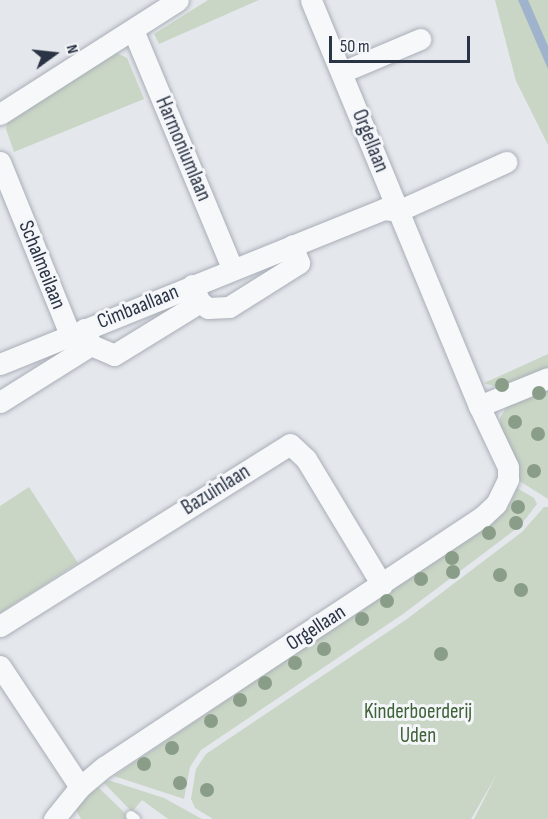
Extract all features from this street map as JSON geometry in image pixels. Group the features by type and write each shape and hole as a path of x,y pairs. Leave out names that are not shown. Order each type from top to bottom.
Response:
{"street":[{"path":"0,114 178,0"},
{"name":"Orgellaan","path":"54,819 80,787 104,767 382,585 496,504 508,479 508,467 479,406 311,0"},
{"name":"Harmoniumlaan","path":"133,30 232,268"},
{"path":"342,72 420,39"},
{"name":"Schalmeilaan","path":"0,162 82,336"},
{"path":"398,211 506,162"},
{"name":"Cimbaallaan","path":"82,336 114,355 232,268 384,209 398,211"},
{"name":"Cimbaallaan","path":"196,294 208,308 229,307 299,264 291,245"},
{"name":"Cimbaallaan","path":"0,364 196,294"},
{"name":"Cimbaallaan","path":"0,402 82,336"},
{"path":"479,406 548,378"},
{"name":"Bazuinlaan","path":"0,626 290,444 306,459 382,585"},
{"path":"0,666 71,777 80,787"}],"green space":[{"path":"208,0 259,0 159,44 154,34"},
{"path":"495,0 548,0 548,145 516,81"},
{"path":"117,53 127,58 144,99 14,152 6,129 8,121"},
{"path":"548,354 548,369 499,388 484,383"},
{"path":"548,388 548,499 518,480 500,429 500,418 507,406"},
{"path":"29,487 78,563 0,613 0,506"},
{"path":"517,488 534,498 537,504 520,526 403,614 201,750 190,767 184,799 114,776 494,520 507,509"},
{"name":"Kinderboerderij Uden","path":"544,507 548,507 548,819 474,819 497,774 471,819 213,819 195,808 191,799 196,769 206,754 407,619 522,532"},
{"path":"108,780 164,798 202,819 168,819 142,800 132,812 104,783"},
{"path":"98,787 129,817 127,819 81,819 75,808"}],"water":[{"path":"518,0 528,0 548,46 548,69"}]}
